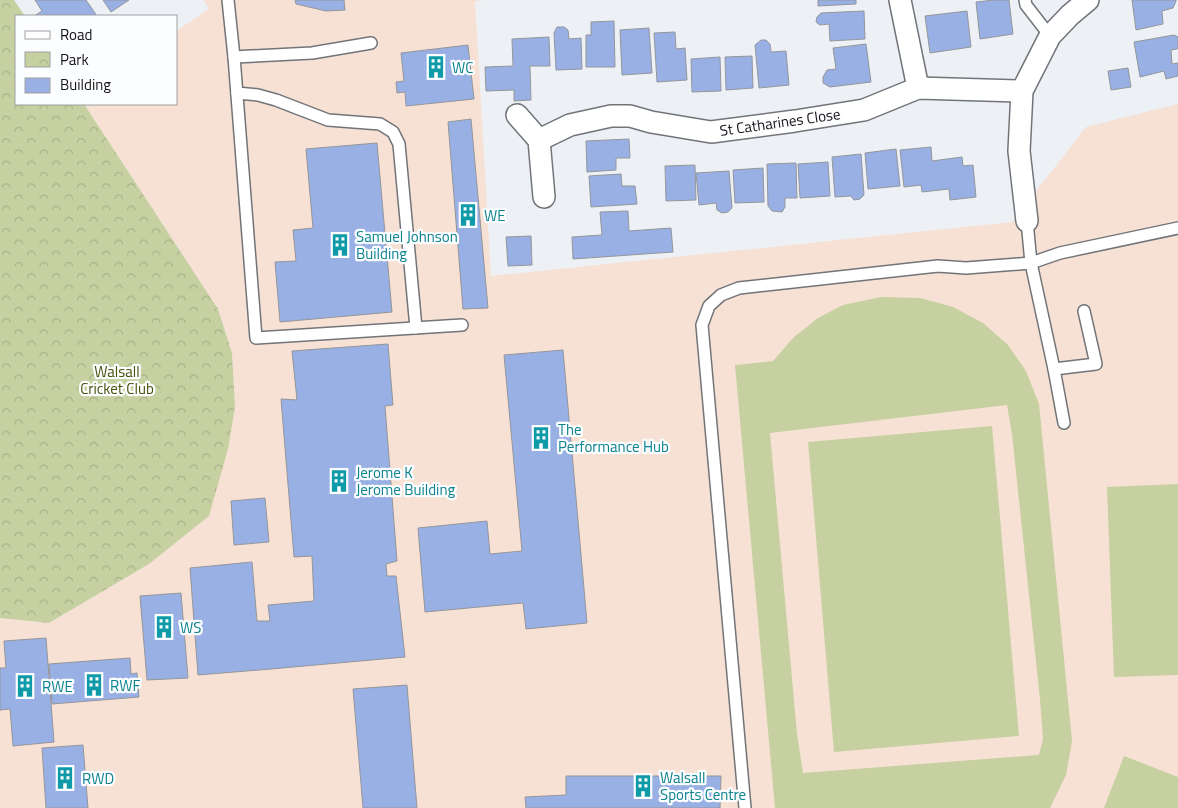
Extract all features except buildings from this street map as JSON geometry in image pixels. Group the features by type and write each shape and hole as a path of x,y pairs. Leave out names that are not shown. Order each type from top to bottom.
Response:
{"street":[{"path":"900,0 918,88"},
{"path":"1027,220 1019,151 1022,91 1050,36 1088,0"},
{"name":"St Catharines Close","path":"539,140 570,125 611,116 630,116 651,122 711,132 864,110 918,88 1022,91"},
{"path":"517,115 539,140 544,196"}],"lane":[{"path":"228,0 256,338 462,325"},
{"path":"1025,0 1026,5 1050,36"},
{"path":"234,57 312,53 371,43"},
{"path":"237,93 258,95 276,100 328,120 380,124 393,132 399,144 416,328"},
{"path":"1027,220 1031,263 1064,423"},
{"path":"746,808 702,325 709,306 721,295 739,288 938,266 966,268 1031,263 1060,253 1178,228"},
{"path":"1054,369 1096,364 1084,311"}],"shaded area":[{"path":"203,0 488,0 475,1 491,276 1012,222 1086,127 1178,104 1178,808 0,808 0,618 49,623 149,564 209,516 235,407 232,353 218,309 85,105 178,105 178,30 209,9"}],"green space":[{"name":"Walsall Cricket Club","path":"0,0 14,0 24,15 15,15 15,105 85,105 218,309 232,353 235,407 228,449 209,516 149,564 49,623 0,618"},
{"path":"881,297 920,298 953,307 983,323 1008,345 1026,371 1039,404 1072,741 1066,775 1050,808 775,808 735,365 773,361 794,337 818,318 843,305","holes":["1007,405 1012,434 1040,699 1043,739 1039,755 803,773 797,734 770,433"]},
{"path":"992,426 1019,736 834,752 808,442"},
{"path":"1178,484 1178,675 1114,677 1107,487"},
{"path":"1124,756 1178,777 1178,808 1104,808"}],"place":[{"name":"WC","path":"436,67"},
{"name":"WE","path":"468,215"},
{"name":"Samuel Johnson Building","path":"340,245"},
{"name":"The Performance Hub","path":"541,438"},
{"name":"Jerome K Jerome Building","path":"339,481"},
{"name":"WS","path":"164,627"},
{"name":"RWF","path":"94,685"},
{"name":"RWE","path":"25,686"},
{"name":"RWD","path":"65,778"},
{"name":"Walsall Sports Centre","path":"643,786"}]}
